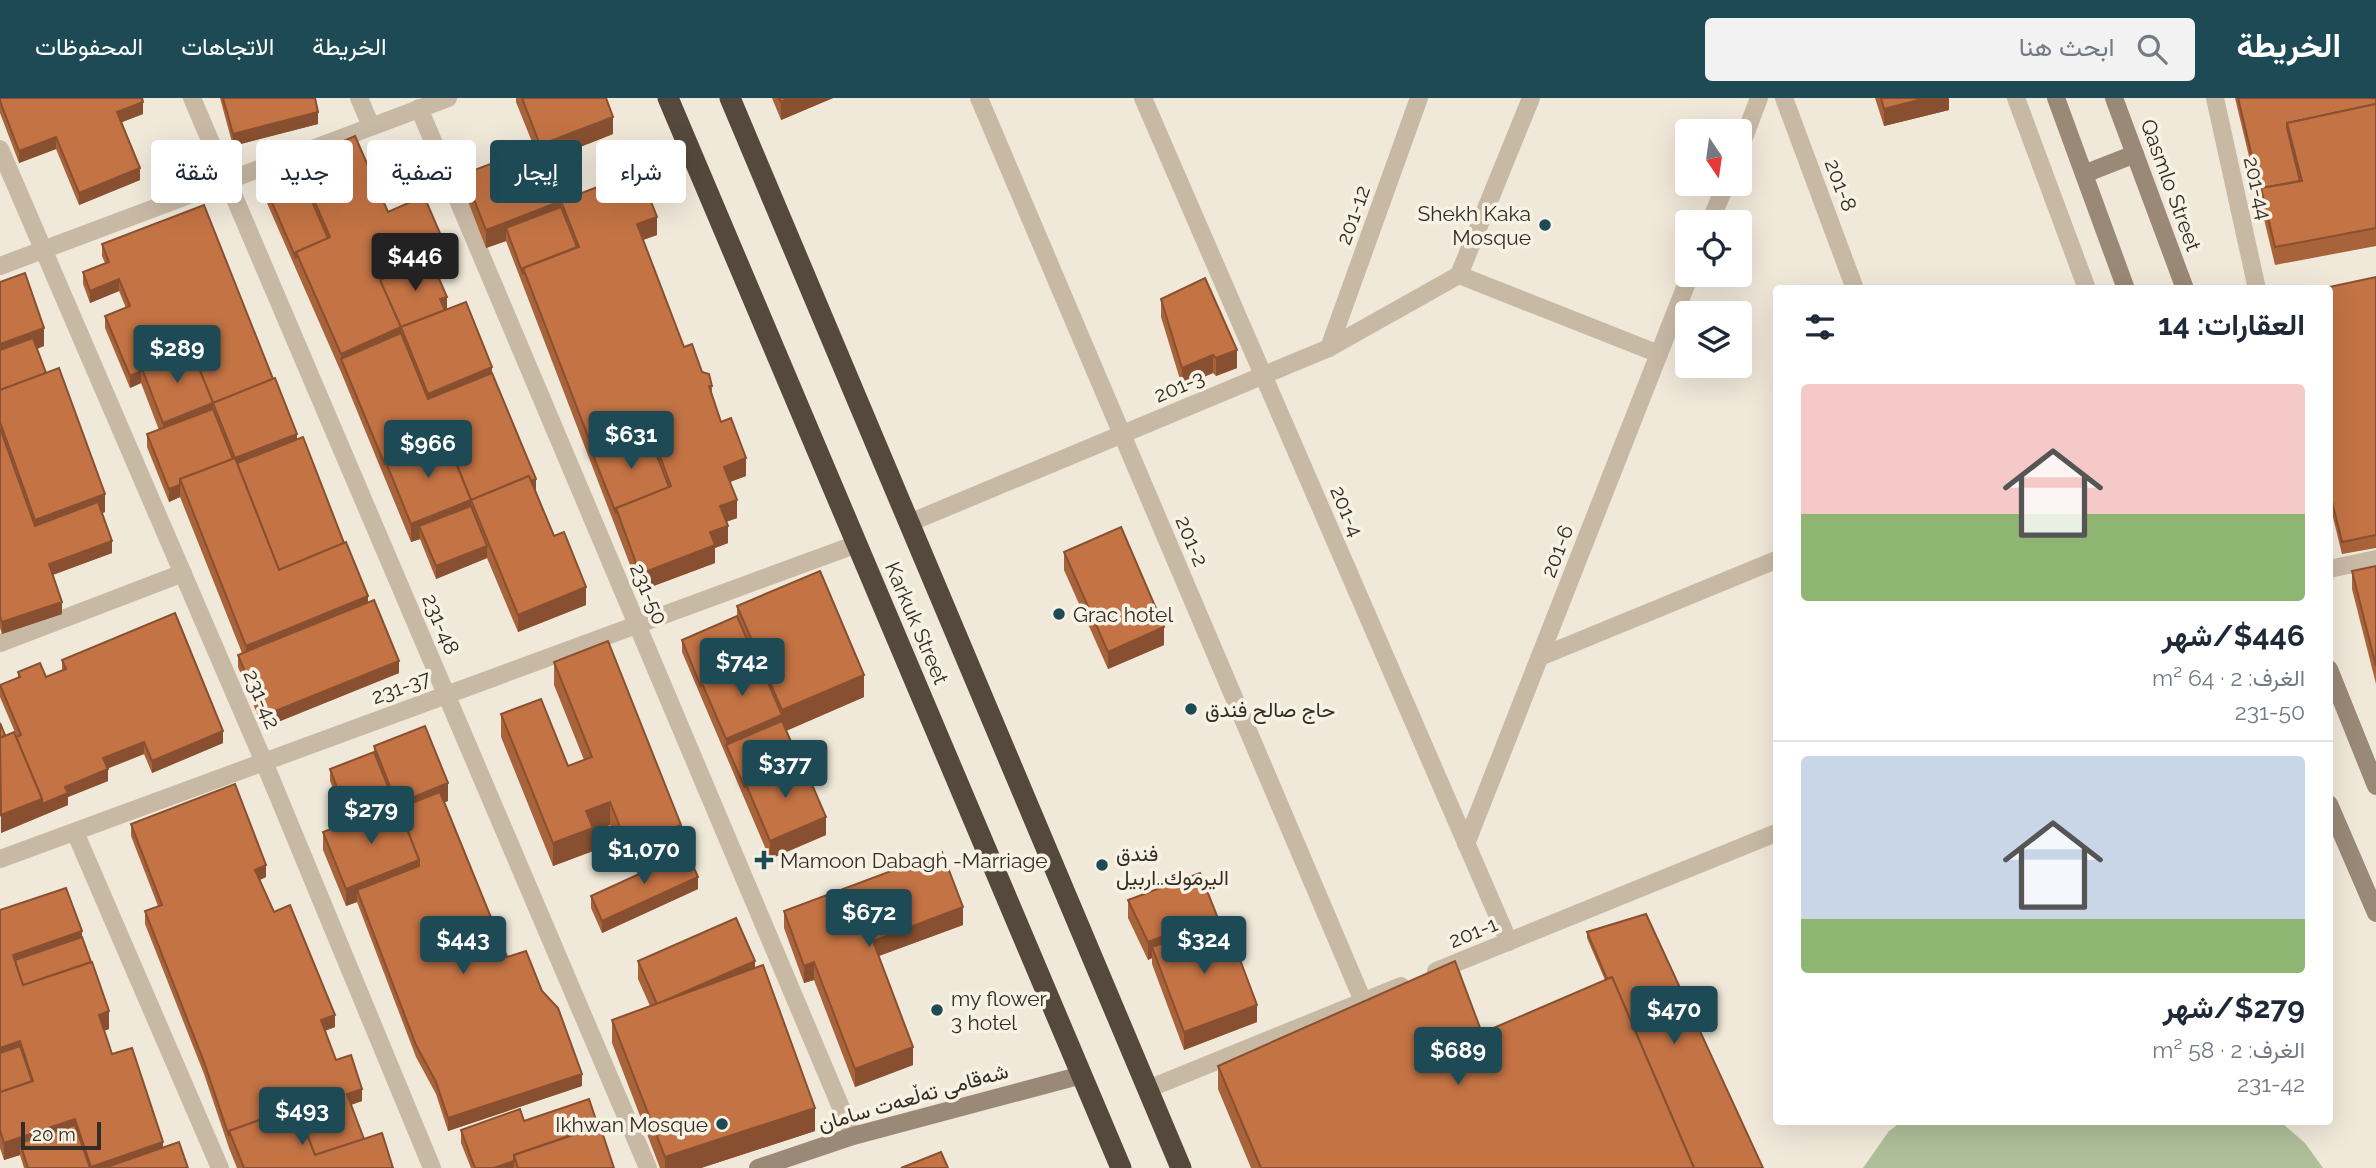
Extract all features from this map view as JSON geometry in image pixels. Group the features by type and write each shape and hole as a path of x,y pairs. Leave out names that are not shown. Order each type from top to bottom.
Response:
{"highway":[{"name":"Karkuk Street","path":"668,98 1121,1168"},
{"name":"Karkuk Street","path":"730,98 1181,1168"}],"main road":[{"path":"2056,98 2125,285"},
{"name":"Qasmlo Street","path":"2114,98 2184,285"},
{"path":"2084,174 2135,154"},
{"path":"2333,679 2376,786"},
{"path":"2333,813 2376,913"},
{"name":"شەقامی تەڵعەت سامان","path":"758,1168 853,1136 1082,1075"}],"street":[{"name":"231-48","path":"192,98 210,140"},
{"path":"359,98 371,126"},
{"path":"242,174 448,98"},
{"name":"201-2","path":"979,98 1363,1001"},
{"name":"201-4","path":"1143,98 1509,942"},
{"name":"201-12","path":"1329,348 1419,98"},
{"path":"1531,98 1459,275 1659,354"},
{"path":"1751,119 1759,98"},
{"name":"201-8","path":"1784,98 1854,285"},
{"path":"2016,98 2086,285"},
{"name":"201-44","path":"2215,98 2256,285"},
{"name":"231-50","path":"419,108 853,1136"},
{"name":"231-42","path":"0,149 264,762 432,1168"},
{"path":"0,266 167,203"},
{"name":"231-48","path":"237,203 648,1168"},
{"name":"201-3","path":"909,523 1329,348 1459,275"},
{"name":"201-6","path":"1466,844 1685,287"},
{"name":"231-37","path":"0,859 857,544"},
{"path":"2333,568 2376,559"},
{"path":"1540,657 1773,561"},
{"path":"0,643 183,573"},
{"path":"75,831 220,1168"},
{"name":"201-1","path":"1148,1089 1773,834"}],"green space":[{"path":"1897,1125 2284,1125 2305,1143 2323,1168 1863,1168 1889,1131"}],"building":[{"path":"0,98 142,98 143,102 117,112 140,168 79,193 56,137 19,151"},
{"path":"223,98 315,98 318,112 233,134"},
{"path":"522,98 606,98 613,117 553,140 538,140"},
{"path":"1881,98 1926,98 1884,109"},
{"path":"2238,98 2376,98 2376,104 2287,123 2300,181 2261,188 2261,194"},
{"path":"2376,104 2376,228 2275,247 2261,188 2302,181 2287,123"},
{"path":"355,136 367,164 367,203 384,203 388,212 408,203 427,203 445,245 378,275 401,327 341,354 296,252 330,237 315,203 353,203 353,140 346,140"},
{"path":"490,164 490,203 556,203 486,230 475,203 476,169"},
{"path":"596,188 596,203 652,203 657,217 637,224 684,347 692,344 702,372 709,374 712,386 709,386 721,422 731,418 746,458 724,467 737,500 720,506 728,526 710,532 715,545 640,574 616,508 671,486 656,446 648,428 593,449 523,268 579,247 562,203 582,203 582,193"},
{"path":"272,203 313,203 328,238 296,252 296,258"},
{"path":"204,205 273,379 213,403 190,346 141,366 141,371 130,376 105,316 130,306 119,279 90,291 83,272 109,262 102,244"},
{"path":"561,207 577,247 523,268 523,274 506,228"},
{"path":"424,260 428,269 434,267 447,297 440,299 445,310 401,327 380,280"},
{"path":"25,273 44,328 0,344 0,282"},
{"path":"2376,277 2376,535 2342,542 2333,505 2333,286"},
{"path":"1205,278 1237,350 1216,358 1213,355 1182,368 1161,299"},
{"path":"466,302 492,367 428,394 401,327"},
{"path":"401,333 428,399 492,373 536,479 531,481 529,476 471,500 445,436 385,460 385,465 341,359"},
{"path":"33,338 46,373 0,390 0,350"},
{"path":"190,346 213,403 163,423 141,366"},
{"path":"59,368 105,494 35,520 0,422 0,390"},
{"path":"275,378 297,434 235,458 213,403"},
{"path":"213,409 233,459 180,479 180,485 169,489 147,434"},
{"path":"0,428 35,526 98,502 112,541 49,564 62,602 2,622 0,616"},
{"path":"648,433 669,487 616,508 616,513 593,455"},
{"path":"445,436 471,500 411,524 385,460"},
{"path":"303,437 344,543 279,570 237,463"},
{"path":"235,458 279,570 346,542 368,596 246,646 180,479"},
{"path":"529,476 554,536 564,532 586,587 518,615 471,500"},
{"path":"471,506 487,546 436,566 419,526"},
{"path":"1121,527 1164,627 1108,652 1064,552"},
{"path":"2376,566 2376,666 2352,571"},
{"path":"820,571 864,675 782,710 737,606"},
{"path":"374,600 399,661 263,716 238,655"},
{"path":"175,613 223,731 152,761 144,742 103,758 108,769 65,787 68,793 42,804 16,737 21,735 0,685 20,677 18,672 40,663 46,677 66,669 62,660"},
{"path":"737,616 755,658 701,681 701,687 682,640"},
{"path":"608,641 681,825 628,847 610,802 586,811 593,828 553,843 501,714 541,699 568,766 592,757 554,662"},
{"path":"757,657 782,715 726,739 701,681"},
{"path":"782,721 799,760 745,782 745,788 726,745"},
{"path":"0,723 5,735 0,738"},
{"path":"425,726 448,783 397,804 374,746"},
{"path":"14,732 42,799 1,815 0,738"},
{"path":"374,752 395,804 350,822 330,769"},
{"path":"801,759 826,817 770,841 745,782"},
{"path":"235,784 266,865 255,870 274,912 290,905 335,1015 321,1020 336,1060 351,1055 362,1089 347,1094 364,1139 315,1155 296,1107 229,1131 229,1136 204,1062 145,911 162,905 131,824"},
{"path":"440,792 507,957 526,951 542,991 558,1008 582,1074 448,1118 436,1082 416,1045 357,890 419,866 399,808"},
{"path":"397,804 419,860 346,889 323,832"},
{"path":"687,852 698,877 602,921 591,896"},
{"path":"942,852 963,907 873,941 913,1047 855,1069 814,962 804,966 784,911"},
{"path":"1200,873 1217,916 1148,942 1128,900"},
{"path":"66,888 82,931 13,955 23,985 92,962 109,1011 99,1015 112,1054 132,1048 163,1142 91,1167 75,1119 4,1143 0,1130 0,1092 33,1081 20,1041 0,1048 0,910"},
{"path":"1646,914 1763,1168 1694,1168 1612,977 1607,979 1587,932"},
{"path":"736,918 755,961 657,1004 638,961"},
{"path":"1225,920 1257,1005 1184,1032 1152,947"},
{"path":"82,937 91,962 23,985 15,960"},
{"path":"1455,961 1482,1033 1612,977 1694,1168 1261,1168 1218,1066"},
{"path":"763,965 815,1108 665,1157 612,1020"},
{"path":"20,1046 32,1081 0,1092 0,1053"},
{"path":"589,1099 598,1126 514,1155 514,1161 494,1168 475,1168 461,1130 520,1109 524,1121"},
{"path":"296,1107 315,1155 382,1133 393,1168 244,1168 229,1131"},
{"path":"75,1125 90,1168 28,1168 20,1143"},
{"path":"600,1126 614,1168 518,1168 514,1155"},
{"path":"179,1142 188,1168 104,1168"},
{"path":"941,1152 948,1168 901,1168"}],"place":[{"name":"Shekh Kaka Mosque","path":"1545,225"},
{"name":"Grac hotel","path":"1059,614"},
{"name":"حاج صالح فندق","path":"1191,709"},
{"name":"Mamoon Dabagh -Marriage","path":"764,860"},
{"name":"فندق اليرموك..اربيل","path":"1102,865"},
{"name":"my flower 3 hotel","path":"937,1010"},
{"name":"Ikhwan Mosque","path":"722,1124"}]}
